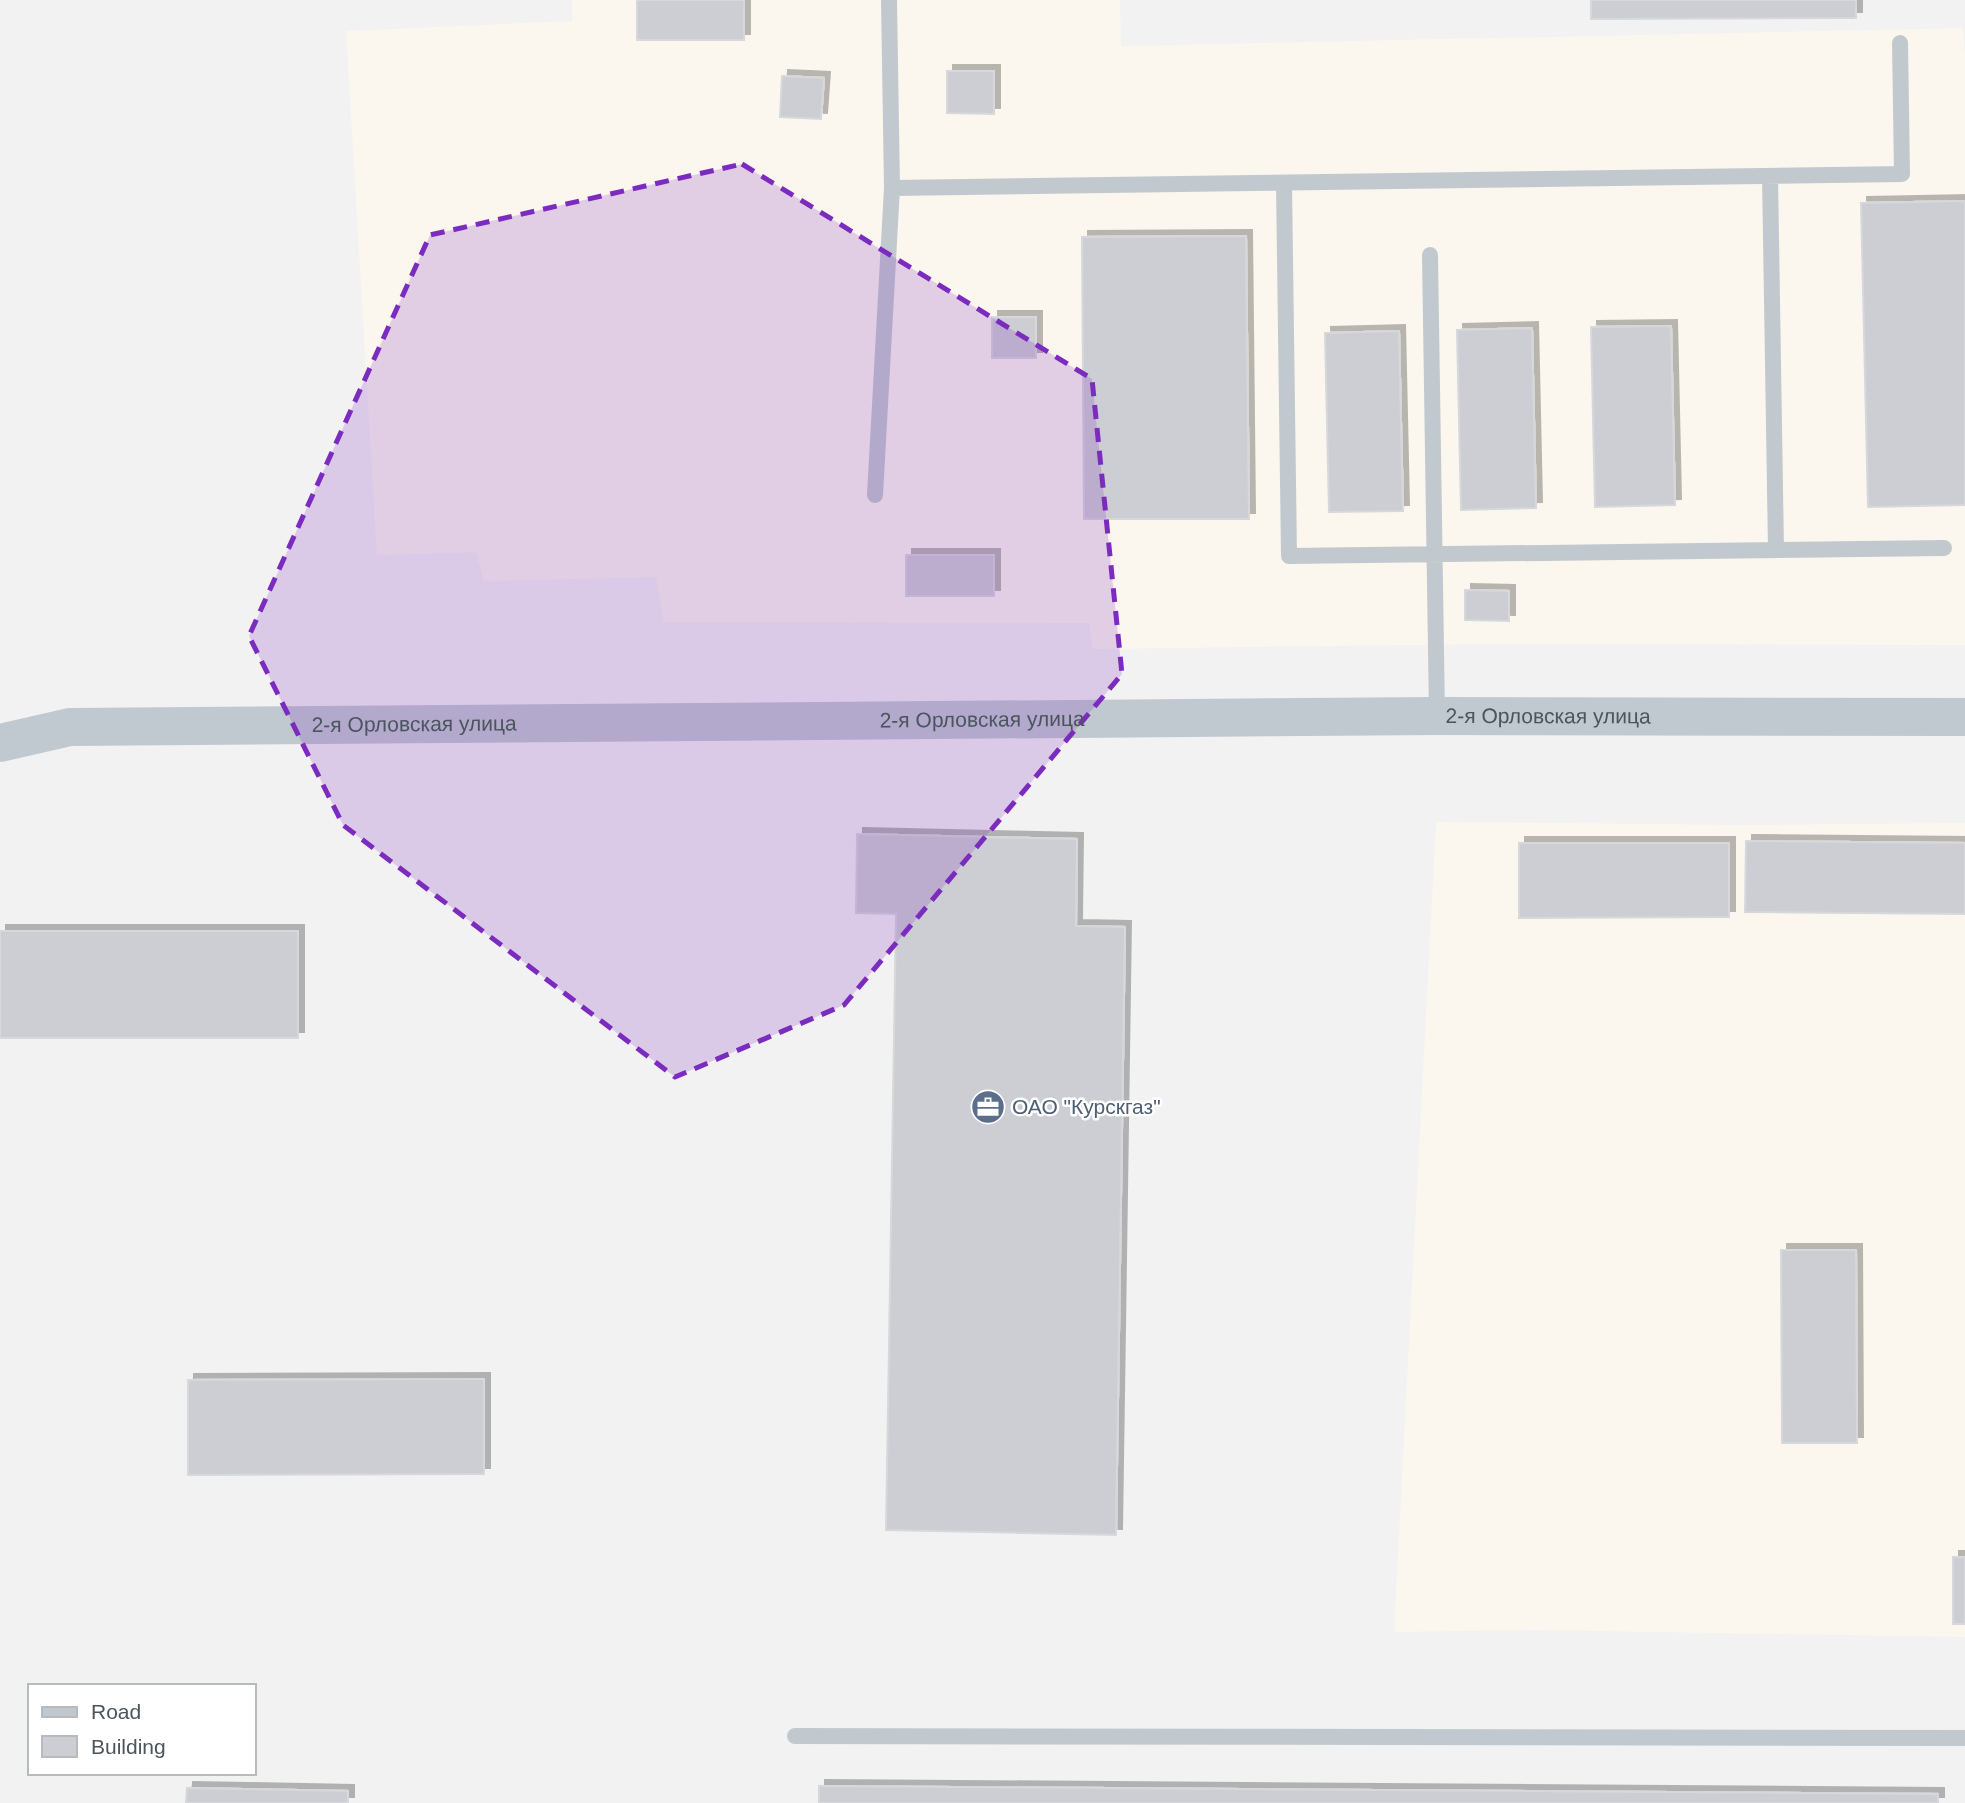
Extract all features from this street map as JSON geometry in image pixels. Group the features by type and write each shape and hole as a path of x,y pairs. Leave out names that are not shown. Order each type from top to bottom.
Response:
{"street":[{"name":"2-я Орловская улица","path":"0,743 70,727 1437,716 1965,717"}],"lane":[{"path":"875,495 892,188 889,0"},
{"path":"892,188 1902,174 1900,43"},
{"path":"1770,176 1776,550"},
{"path":"1284,183 1289,556 1944,548"},
{"path":"1430,255 1437,716"},
{"path":"795,1736 1965,1738"}],"highlighted area":[{"path":"742,164 1092,379 1122,674 844,1005 675,1077 343,825 249,636 430,235"}],"shaded area":[{"path":"572,0 1120,0 1121,46 1963,28 1965,645 1496,644 1093,649 1089,623 664,622 656,577 484,581 476,552 377,555 346,31 572,21"},
{"path":"1436,822 1739,825 1965,823 1965,1637 1534,1630 1394,1632"}],"building":[{"path":"637,0 744,0 744,40 637,40"},
{"path":"1591,0 1856,0 1856,18 1591,19"},
{"path":"947,71 994,71 994,114 947,113"},
{"path":"782,76 824,78 821,119 780,117"},
{"path":"1965,201 1965,505 1868,507 1861,203"},
{"path":"1246,236 1249,519 1084,519 1082,237"},
{"path":"992,317 1036,317 1036,358 992,358"},
{"path":"1671,326 1675,505 1595,507 1591,327"},
{"path":"1532,328 1536,508 1461,510 1457,330"},
{"path":"1399,331 1403,511 1329,512 1325,333"},
{"path":"906,555 994,555 994,596 906,596"},
{"path":"1465,590 1509,591 1509,621 1465,620"},
{"path":"857,834 1077,839 1076,926 1125,927 1116,1535 886,1530 896,914 856,913"},
{"path":"1746,841 1965,843 1965,914 1745,912"},
{"path":"1519,843 1729,843 1729,917 1519,918"},
{"path":"0,931 298,931 298,1038 0,1038"},
{"path":"1781,1250 1856,1250 1857,1443 1782,1443"},
{"path":"484,1379 484,1474 188,1475 188,1380"},
{"path":"1953,1557 1965,1557 1965,1624 1953,1624"},
{"path":"819,1786 1938,1794 1938,1803 819,1803"},
{"path":"187,1788 348,1791 348,1803 186,1803"}],"place":[{"name":"ОАО \"Курскгаз\"","path":"988,1107"}]}
